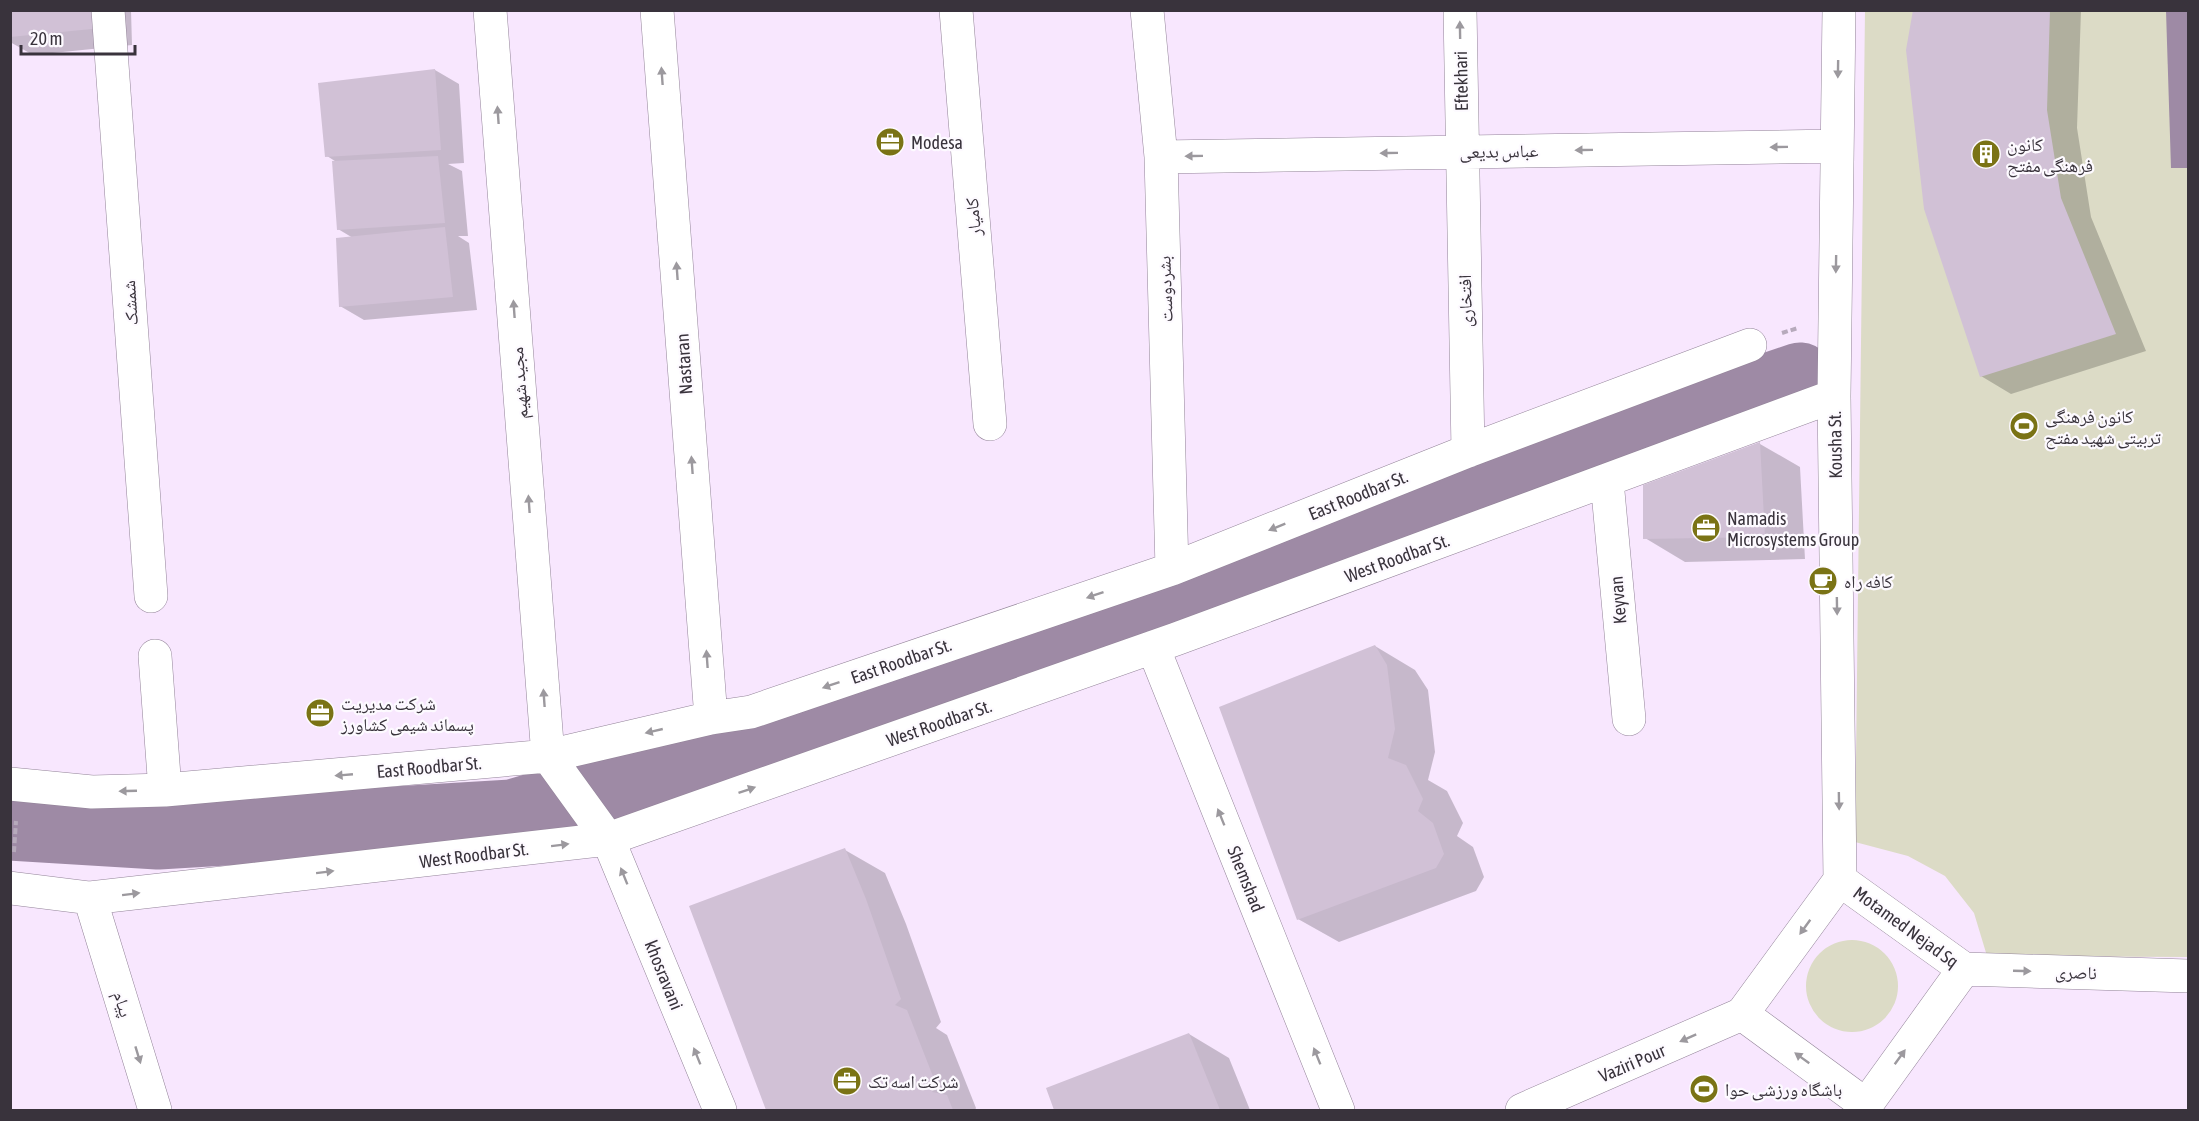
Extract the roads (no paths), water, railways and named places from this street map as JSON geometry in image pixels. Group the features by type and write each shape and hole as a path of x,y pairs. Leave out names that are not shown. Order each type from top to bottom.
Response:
{"street":[{"name":"شمشک","path":"108,10 151,596"},
{"name":"مجید شهیم","path":"490,10 548,756"},
{"name":"Nastaran","path":"657,10 711,718"},
{"name":"کامیار","path":"957,10 990,424"},
{"name":"بشردوست","path":"1147,10 1161,157 1172,569"},
{"name":"Eftekhari","path":"1460,10 1462,151"},
{"name":"Kousha St.","path":"1839,10 1834,396 1840,880"},
{"name":"عباس بدیعی","path":"1161,157 1837,146"},
{"name":"افتخاری","path":"1462,151 1468,451"},
{"name":"East Roodbar St.","path":"14,784 92,792 165,790 548,756 711,718 751,711 1172,569 1468,451 1750,345"},
{"name":"West Roodbar St.","path":"12,889 90,898 609,839 1153,647 1834,396"},
{"name":"Keyvan","path":"1607,481 1629,719"},
{"name":"Shemshad","path":"1153,647 1338,1110"},
{"path":"155,656 165,790"},
{"name":"khosravani","path":"548,756 609,839 720,1110"},
{"name":"Motamed Nejad Sq","path":"1840,880 1964,969 1866,1108 1742,1014 1840,880"},
{"name":"پیام","path":"90,898 155,1110"},
{"name":"ناصری","path":"1964,969 2188,976"},
{"name":"Vaziri Pour","path":"1521,1110 1742,1014"}],"waterway":[{"path":"10,826 158,835 512,814 854,715 1315,541 1800,377"}],"place":[{"name":"Modesa","path":"890,142"},
{"name":"کانون فرهنگی مفتح","path":"1986,154"},
{"name":"کانون فرهنگی تربیتی شهید مفتح","path":"2024,426"},
{"name":"Namadis Microsystems Group","path":"1706,528"},
{"name":"کافه راه","path":"1823,581"},
{"name":"شرکت مدیریت پسماند شیمی کشاورز","path":"320,713"},
{"name":"شرکت اسه تک","path":"847,1081"},
{"name":"باشگاه ورزشی حوا","path":"1704,1089"}]}
